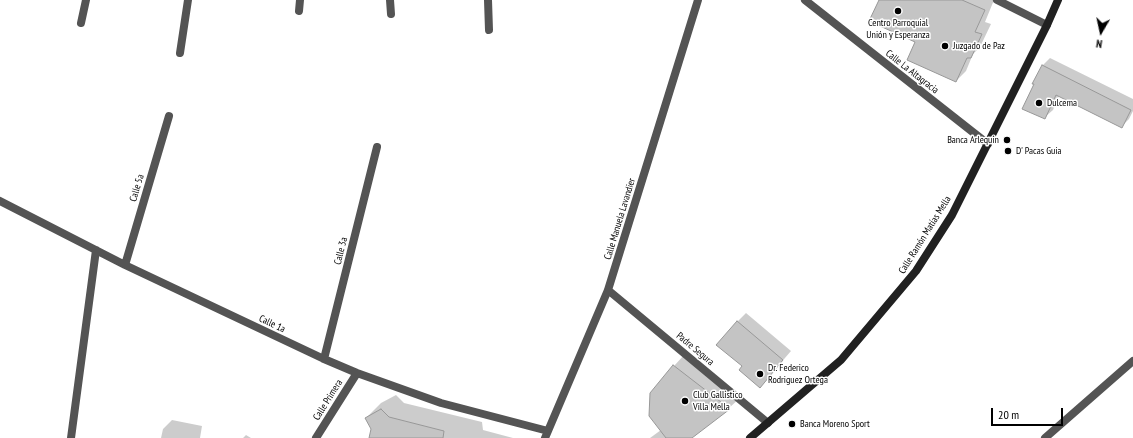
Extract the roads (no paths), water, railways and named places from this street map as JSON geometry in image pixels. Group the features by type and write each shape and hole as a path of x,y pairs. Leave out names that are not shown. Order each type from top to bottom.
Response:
{"main road":[{"name":"Calle Ramón Matías Mella","path":"750,438 841,360 916,271 952,215 1058,0"}],"street":[{"path":"81,23 86,0"},
{"path":"180,53 188,0"},
{"path":"299,11 300,0"},
{"path":"390,0 391,14"},
{"path":"488,0 489,30"},
{"name":"Calle Manuela Lavandier","path":"546,434 608,290 698,0"},
{"name":"Calle La Altagracia","path":"805,0 988,144"},
{"path":"997,0 1047,25"},
{"name":"Calle 5a","path":"125,265 169,116"},
{"name":"Calle 3a","path":"324,359 377,147"},
{"name":"Calle 1a","path":"0,201 125,265 324,359 357,373 441,403 546,434"},
{"path":"71,438 96,250"},
{"name":"Padre Segura","path":"608,290 768,423"},
{"path":"1044,438 1133,361"},
{"name":"Calle Primera","path":"316,438 357,373"}],"place":[{"name":"Centro Parroquial Unión y Esperanza","path":"898,11"},
{"name":"Juzgado de Paz","path":"945,46"},
{"name":"Dulcema","path":"1039,103"},
{"name":"Banca Arlequin","path":"1007,140"},
{"name":"D' Pacas Guia","path":"1008,151"},
{"name":"Dr. Federico Rodriguez Ortega","path":"760,374"},
{"name":"Club Gallistico Villa Mella","path":"685,401"},
{"name":"Banca Moreno Sport","path":"792,424"}]}
